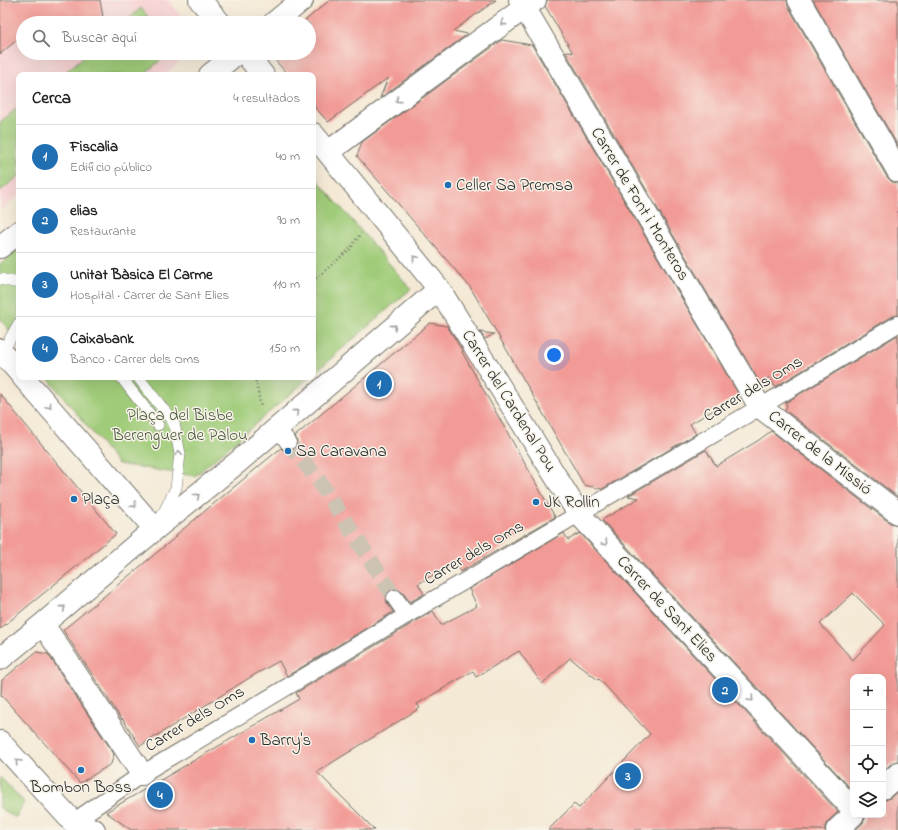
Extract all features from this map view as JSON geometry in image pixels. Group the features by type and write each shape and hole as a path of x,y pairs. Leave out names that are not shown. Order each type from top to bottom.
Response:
{"street":[{"path":"200,0 214,16"},
{"path":"283,16 302,0"},
{"path":"799,0 898,171"},
{"path":"328,152 526,3"},
{"name":"Carrer de Font i Monteros","path":"526,3 760,407"},
{"path":"214,72 228,60"},
{"path":"251,60 261,72"},
{"path":"0,659 155,529 238,462 282,435 439,289 316,138"},
{"path":"0,247 16,234"},
{"name":"Carrer del Cardenal Pou","path":"439,289 579,514"},
{"name":"Carrer dels Oms","path":"71,826 142,774 898,324"},
{"path":"1,351 16,368"},
{"path":"26,380 155,529"},
{"name":"Carrer de la Missió","path":"760,407 898,513"},
{"name":"Carrer de Sant Elies","path":"579,514 850,806"},
{"path":"395,598 407,615"},
{"path":"43,624 142,774"},
{"path":"0,742 71,826 94,830"},
{"path":"886,785 898,774"},
{"path":"837,830 850,818"}],"lane":[{"path":"0,279 16,282"},
{"path":"1,351 16,328"},
{"path":"123,380 158,425"},
{"path":"140,380 174,423 180,454 176,488 155,529"}],"path":[{"path":"316,278 350,249 376,211"}],"shaded area":[{"path":"0,0 167,0 181,16 16,16 16,60 182,60 168,72 16,72 16,198 0,211"}],"green space":[{"path":"141,8 147,16 132,16"},
{"path":"80,60 161,60 147,72 66,72"},
{"path":"16,109 16,178 0,191 0,122"},
{"path":"316,178 411,289 316,371"},
{"path":"16,251 16,338 0,319 0,264"},
{"name":"Plaça del Bisbe Berenguer de Palou","path":"49,380 307,380 195,476 118,464"},
{"path":"0,777 24,802 16,818 0,808"}],"building":[{"path":"0,0 100,0 103,16 16,16 16,41 0,54"},
{"path":"330,0 496,0 453,31 468,34 380,98 388,78 328,122 316,108 316,72 285,72 275,60 316,60 316,16 311,16"},
{"path":"547,0 787,0 788,6 887,177 892,182 898,183 898,315 893,316 775,387 770,377 760,383 565,51 573,53 545,6"},
{"path":"813,0 898,0 898,146"},
{"path":"502,40 532,45 739,395 690,424 696,434 602,489 584,485 470,287 357,156 362,142"},
{"path":"430,323 447,326 555,517 460,572 455,562 418,584 424,594 410,602 399,590 390,590 386,599 393,612 287,676 279,661 140,746 63,630 281,448 284,451 294,449 297,446 295,436"},
{"path":"480,332 494,334 485,339"},
{"path":"898,335 898,497 785,410 787,405 785,403"},
{"path":"0,394 116,534 0,629"},
{"path":"771,431 890,523 898,525 898,762 895,762 886,768 886,674 850,674 850,788 602,520 639,498 628,496 706,450 716,466","holes":["853,593 885,625 853,660 820,624"]},
{"path":"564,533 568,540 580,533 838,812 828,821 825,826 825,830 548,830 574,804 579,808 650,734 599,679 598,680 570,658 542,684 519,651 476,677 473,671 417,704 420,708 317,772 375,830 131,830 106,812 299,699 296,693 433,611 441,625 477,606 469,589"},
{"path":"36,652 48,654 114,754 111,764 80,783 1,695 2,680"},
{"path":"898,791 898,830 855,830 862,824 865,818 886,818 886,800"}],"tunnel":[{"path":"288,442 319,481 395,598"}],"place":[{"name":"Celler Sa Premsa","path":"448,185"},
{"name":"Fiscalia","path":"379,384"},
{"name":"Sa Caravana","path":"288,451"},
{"name":"Plaça","path":"74,499"},
{"name":"JK Rollin","path":"536,502"},
{"name":"elias","path":"725,690"},
{"name":"Barry's","path":"252,740"},
{"name":"Bombon Boss","path":"81,770"},
{"name":"Unitat Bàsica El Carme","path":"628,776"},
{"name":"Caixabank","path":"160,795"}]}
